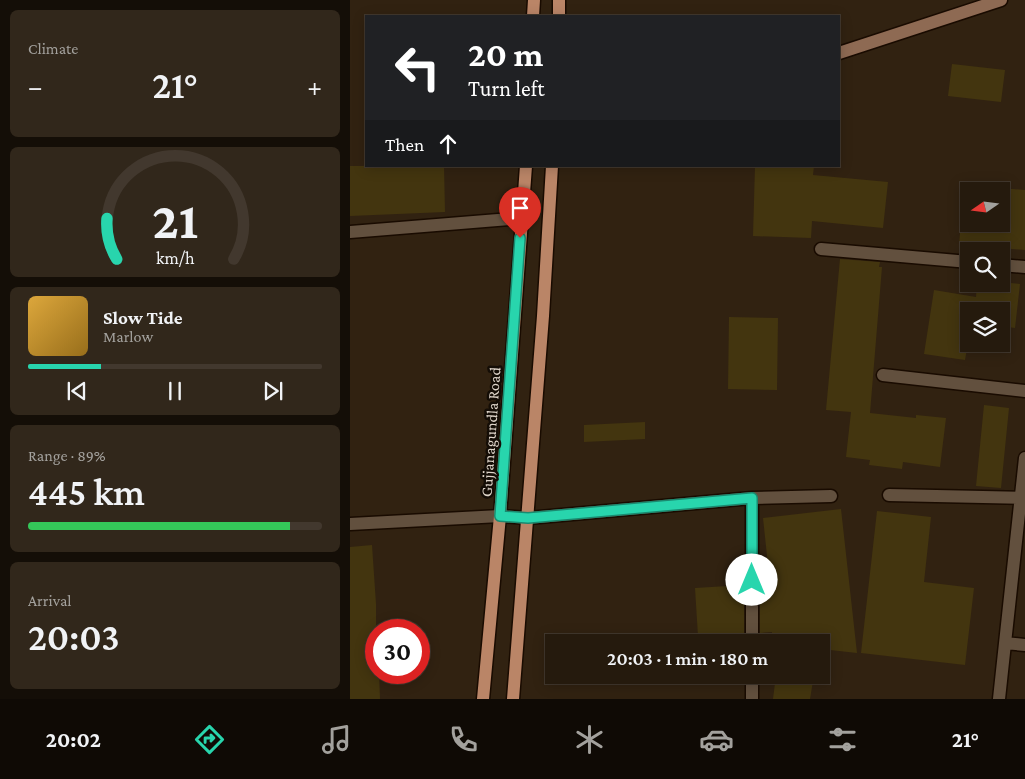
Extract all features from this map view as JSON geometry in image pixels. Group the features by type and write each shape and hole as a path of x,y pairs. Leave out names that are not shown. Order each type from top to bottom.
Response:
{"main road":[{"path":"533,15 534,0"},
{"path":"559,15 560,0"},
{"name":"Gujjanagundla Road","path":"483,699 500,516 526,167"},
{"path":"513,699 543,316 552,167"}],"street":[{"path":"840,52 1001,0"},
{"path":"350,232 522,218"},
{"path":"821,249 960,261"},
{"path":"1010,266 1025,267"},
{"path":"883,375 1025,391"},
{"path":"999,699 1023,498 1025,458"},
{"path":"889,495 1023,498"},
{"path":"350,524 500,516 528,518 752,498 831,496"},
{"path":"752,498 752,634"},
{"path":"1005,643 1025,645"},
{"path":"752,684 752,699"}],"building":[{"path":"952,64 1005,70 1001,102 948,96"},
{"path":"350,166 444,167 445,212 350,216"},
{"path":"755,167 814,167 813,175 888,182 883,228 812,221 811,238 753,236"},
{"path":"1010,189 1025,190 1025,250 1010,249 1010,242 960,242 959,245 960,232 1010,232"},
{"path":"840,259 880,262 879,267 882,267 870,413 916,418 916,415 946,418 940,467 903,462 902,469 869,465 870,460 846,457 851,412 826,410"},
{"path":"1010,283 1020,284 1015,328 1010,327 1010,302 960,302 960,352 966,352 965,360 924,354 934,290 976,297 976,292 1010,292"},
{"path":"729,317 778,318 777,390 728,389"},
{"path":"984,405 1009,408 1001,488 976,486"},
{"path":"645,422 645,439 584,442 584,425"},
{"path":"841,509 857,653 830,650 830,634 760,633 760,584 770,584 763,518"},
{"path":"877,511 931,517 924,582 974,588 965,665 861,653"},
{"path":"372,545 376,619 365,619 365,684 379,684 380,699 350,699 350,547"},
{"path":"744,585 744,634 698,634 695,588"},
{"path":"775,684 812,684 810,699 773,699"}],"route":[{"path":"520,238 500,516 528,518 752,498 752,580"}]}
